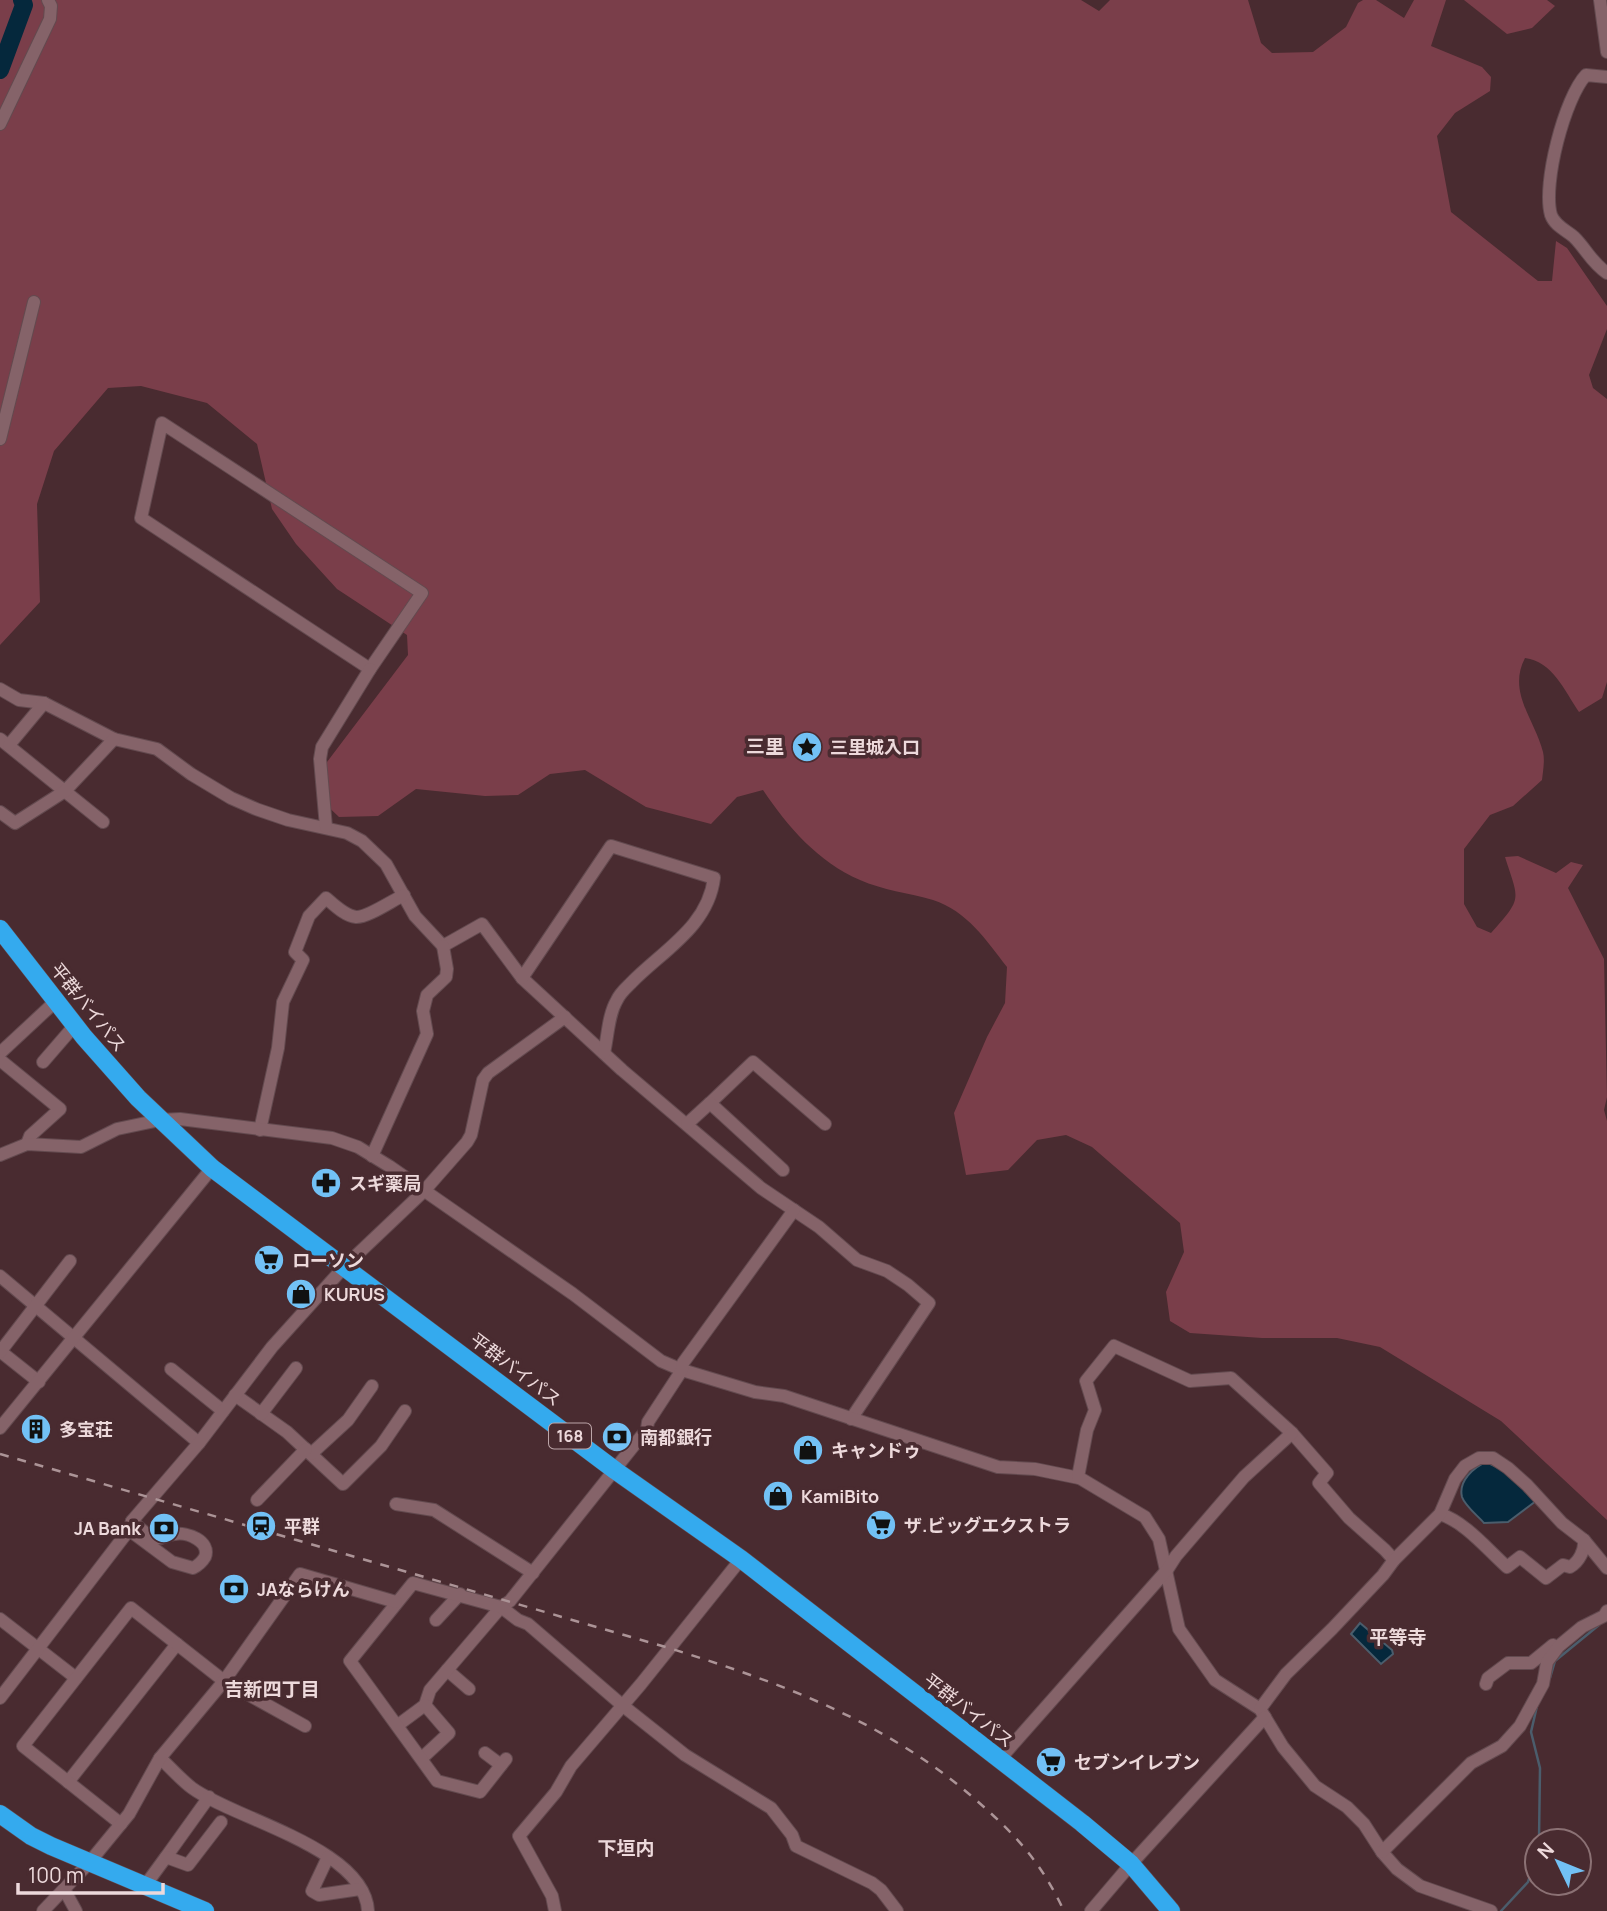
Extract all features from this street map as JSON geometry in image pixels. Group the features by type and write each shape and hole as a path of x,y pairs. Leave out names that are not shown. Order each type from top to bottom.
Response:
{"highway":[{"name":"平群バイパス","path":"0,929 75,1025 138,1098 212,1168 616,1471 741,1559 1082,1823 1130,1864 1171,1911"},
{"path":"0,1814 31,1836 88,1864 205,1911"}],"street":[{"path":"0,124 50,19 51,6 48,0"},
{"path":"1600,0 1607,52"},
{"path":"1607,77 1586,75 1577,85 1552,158 1551,196 1551,215 1560,228 1573,237 1591,261 1607,273"},
{"path":"0,439 34,302"},
{"path":"326,827 320,760 322,747 370,669 422,593 162,423 141,517 370,669"},
{"path":"0,689 19,701 44,703 114,739 157,749 191,774 256,809 288,820 347,833 362,841 386,864 415,916 443,946 447,969 446,977 427,995 423,1011 426,1034 372,1156"},
{"path":"44,703 4,742 103,822"},
{"path":"0,812 15,823 65,791 114,739"},
{"path":"522,978 611,846 714,878 701,915 676,944 643,971 617,998 604,1053"},
{"path":"261,1130 278,1048 283,1002 303,960 295,952 309,916 326,898 345,913 356,917 404,895"},
{"path":"443,946 482,924 522,978 604,1053 761,1188 819,1227 857,1260 887,1271 929,1303 851,1419"},
{"path":"27,1144 30,1136 60,1109 1,1061 56,1001"},
{"path":"0,1698 130,1525 199,1443 272,1347 345,1266 424,1191 471,1135 483,1080 488,1073 565,1017"},
{"path":"43,1062 75,1025"},
{"path":"687,1124 753,1062 825,1124"},
{"path":"710,1103 783,1170"},
{"path":"0,1154 27,1144 82,1147 117,1129 160,1120 180,1119 332,1138 358,1147 424,1191 573,1294 661,1361 755,1392 784,1396 998,1467 1035,1469 1079,1478 1145,1517 1158,1539 1179,1629 1215,1680 1263,1713 1283,1747 1315,1786 1347,1807 1364,1824 1397,1869 1420,1886 1490,1911"},
{"path":"3,1419 75,1339 212,1168"},
{"path":"398,1726 425,1704 430,1690 446,1670 501,1607 510,1601 616,1471 647,1429 648,1422 682,1370 683,1363 794,1210"},
{"path":"39,1382 0,1351 70,1261"},
{"path":"0,1276 199,1443"},
{"path":"1079,1478 1087,1430 1095,1410 1086,1381 1114,1346 1190,1381 1231,1378 1292,1433 1327,1473 1319,1483 1349,1518 1394,1560"},
{"path":"261,1414 296,1368"},
{"path":"171,1369 223,1411"},
{"path":"257,1500 308,1452 348,1420 372,1386"},
{"path":"235,1395 287,1432 343,1484 381,1447 405,1411"},
{"path":"999,1760 1167,1570 1244,1477 1292,1433"},
{"path":"1091,1911 1263,1713 1286,1674 1440,1514 1455,1479 1465,1466 1479,1458 1493,1458 1527,1485 1562,1523 1584,1540 1607,1568"},
{"path":"396,1504 434,1510 533,1573"},
{"path":"1440,1514 1466,1531 1507,1567 1520,1557 1546,1578 1563,1565 1570,1567 1574,1564 1585,1548 1584,1540"},
{"path":"130,1525 152,1537 163,1538 179,1534 200,1540 205,1545 204,1559 193,1568 172,1562 130,1525"},
{"path":"555,1911 552,1896 519,1836 556,1792 571,1766 741,1559"},
{"path":"43,1911 88,1864 129,1814 160,1758 224,1681 300,1574 396,1602"},
{"path":"485,1753 504,1762 480,1792 437,1781 350,1661 413,1583 501,1607 528,1624 685,1755 771,1808 792,1835 796,1846 872,1883 897,1911"},
{"path":"436,1620 460,1594"},
{"path":"121,1824 23,1746 131,1608 224,1681 305,1726"},
{"path":"1382,1852 1471,1763 1502,1746 1520,1726 1543,1684 1548,1662 1559,1646 1582,1627 1604,1616 1607,1611"},
{"path":"0,1620 76,1678"},
{"path":"68,1782 177,1644"},
{"path":"1486,1684 1488,1678 1508,1662 1531,1663 1553,1644"},
{"path":"446,1670 469,1689"},
{"path":"422,1758 449,1733 425,1704"},
{"path":"160,1758 192,1788 316,1847 345,1871 360,1889 368,1911"},
{"path":"144,1886 209,1797"},
{"path":"166,1857 188,1865 221,1822"},
{"path":"328,1857 312,1891 319,1895 360,1889"},
{"path":"64,1889 76,1911"}],"shaded area":[{"path":"0,0 1081,0 1099,11 1110,0 1248,0 1261,43 1272,53 1313,52 1346,27 1358,3 1363,0 1376,0 1404,18 1414,0 1446,0 1431,46 1482,67 1491,77 1490,91 1455,113 1437,136 1451,212 1538,281 1552,281 1556,241 1567,248 1607,306 1607,329 1589,375 1593,388 1607,399 1607,682 1602,698 1579,712 1550,671 1525,658 1519,683 1524,706 1543,752 1542,780 1513,806 1490,815 1464,849 1464,904 1477,927 1491,933 1509,912 1515,898 1505,857 1518,856 1556,873 1571,862 1583,865 1568,888 1604,959 1607,1097 1604,1110 1607,1121 1607,1520 1501,1421 1380,1347 1337,1338 1262,1338 1190,1333 1170,1321 1166,1292 1184,1252 1180,1223 1092,1147 1066,1135 1037,1140 1008,1170 966,1175 954,1113 1005,1003 1007,967 975,928 956,911 933,900 868,883 831,864 805,842 763,790 737,797 711,824 646,807 585,770 550,774 518,795 485,796 416,789 378,816 339,817 319,798 327,762 408,655 407,635 337,589 296,544 272,509 257,444 207,403 141,386 108,388 54,451 37,504 40,602 0,645"},
{"path":"1464,0 1547,0 1555,6 1532,28 1507,34"}],"water":[{"path":"1486,1462 1503,1470 1536,1501 1508,1522 1484,1523 1462,1497 1465,1480 1472,1471"},
{"path":"1360,1623 1392,1650 1393,1654 1381,1664 1351,1634"}],"waterway":[{"path":"0,70 24,5 22,0"},
{"path":"1550,1678 1555,1661 1599,1625"},
{"path":"1537,1706 1531,1732 1540,1768 1539,1827"},
{"path":"1501,1911 1523,1887"}],"railway":[{"path":"0,1454 669,1648 792,1691 869,1726 942,1772 1003,1825 1026,1850 1046,1878 1064,1911"}],"place":[{"name":"三里城入口","path":"807,747"},
{"name":"スギ薬局","path":"326,1183"},
{"name":"ローソン","path":"269,1260"},
{"name":"KURUS","path":"301,1294"},
{"name":"多宝荘","path":"36,1429"},
{"name":"南都銀行","path":"617,1437"},
{"name":"キャンドゥ","path":"808,1450"},
{"name":"KamiBito","path":"778,1496"},
{"name":"ザ.ビッグエクストラ","path":"881,1525"},
{"name":"平群","path":"261,1526"},
{"name":"JA Bank","path":"164,1528"},
{"name":"JAならけん","path":"234,1589"},
{"name":"セブンイレブン","path":"1051,1762"}],"district":[{"name":"三里","path":"765,746"},
{"name":"平等寺","path":"1398,1637"},
{"name":"吉新四丁目","path":"272,1689"},
{"name":"下垣内","path":"626,1848"}]}
